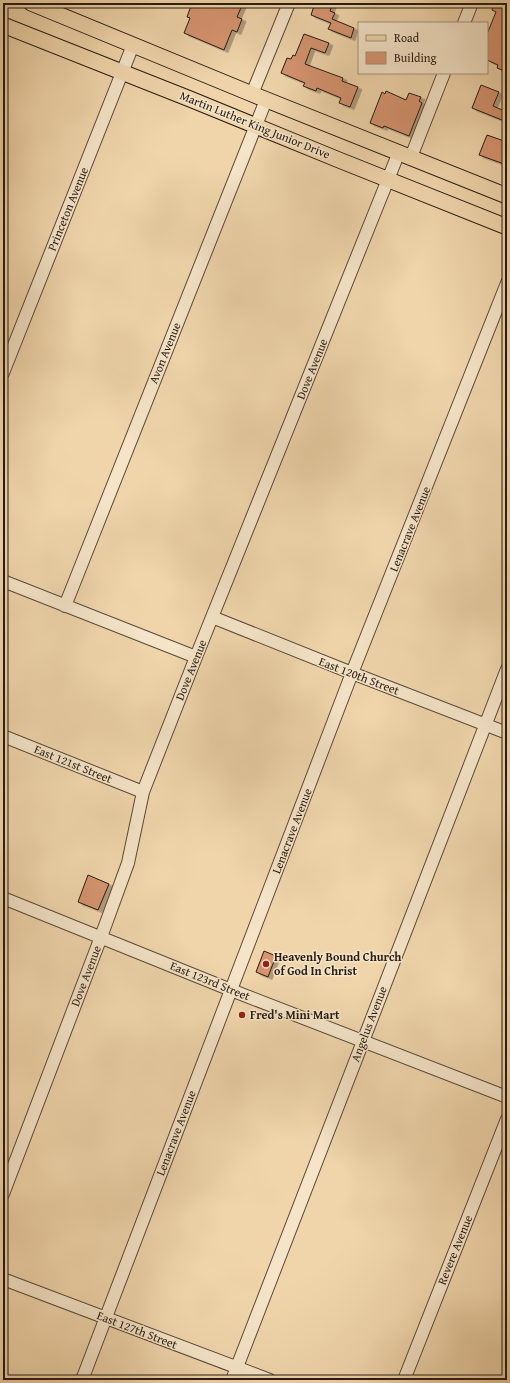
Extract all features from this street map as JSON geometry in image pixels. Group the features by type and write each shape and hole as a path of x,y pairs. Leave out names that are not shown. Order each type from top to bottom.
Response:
{"main road":[{"path":"31,3 259,97 507,196"},
{"name":"Martin Luther King Junior Drive","path":"3,25 507,227"}],"street":[{"name":"Avon Avenue","path":"65,606 255,125 259,97 289,3"},
{"path":"464,22 472,3"},
{"name":"Princeton Avenue","path":"3,373 133,45"},
{"name":"Dove Avenue","path":"3,1194 128,863 143,792 196,657 388,179 405,155 444,74"},
{"name":"Lenacrave Avenue","path":"82,1380 352,673 507,283"},
{"path":"3,581 196,657"},
{"name":"East 120th Street","path":"212,617 507,733"},
{"name":"Angelus Avenue","path":"232,1380 362,1040 507,669"},
{"name":"East 121st Street","path":"3,736 143,792"},
{"name":"East 123rd Street","path":"3,898 231,990 507,1097"},
{"name":"Revere Avenue","path":"404,1380 507,1119"},
{"name":"East 127th Street","path":"3,1279 270,1380"}],"building":[{"path":"192,3 243,3 237,17 242,19 237,32 232,30 224,50 184,33 190,18 187,17"},
{"path":"315,3 333,3 330,11 335,13 332,19 354,28 351,38 328,29 331,23 311,15"},
{"path":"494,3 507,3 507,72 497,68 498,65 488,60 488,32 496,12 492,10"},
{"path":"304,34 329,43 325,53 311,48 305,64 343,78 342,81 358,87 350,107 339,103 341,98 317,88 316,91 303,86 305,83 281,73 287,58 291,59 293,55 295,56"},
{"path":"481,85 499,92 493,106 507,112 507,122 472,108"},
{"path":"386,91 406,100 409,93 421,97 419,101 422,103 409,136 384,126 383,128 370,123 382,92 385,94"},
{"path":"487,135 507,142 507,165 479,155"},
{"path":"88,875 109,884 98,910 78,902"},
{"name":"Heavenly Bound Church of God In Christ","path":"264,951 276,956 268,977 256,972"}],"place":[{"name":"Heavenly Bound Church of God In Christ","path":"266,964"},
{"name":"Fred's Mini Mart","path":"242,1015"}]}
